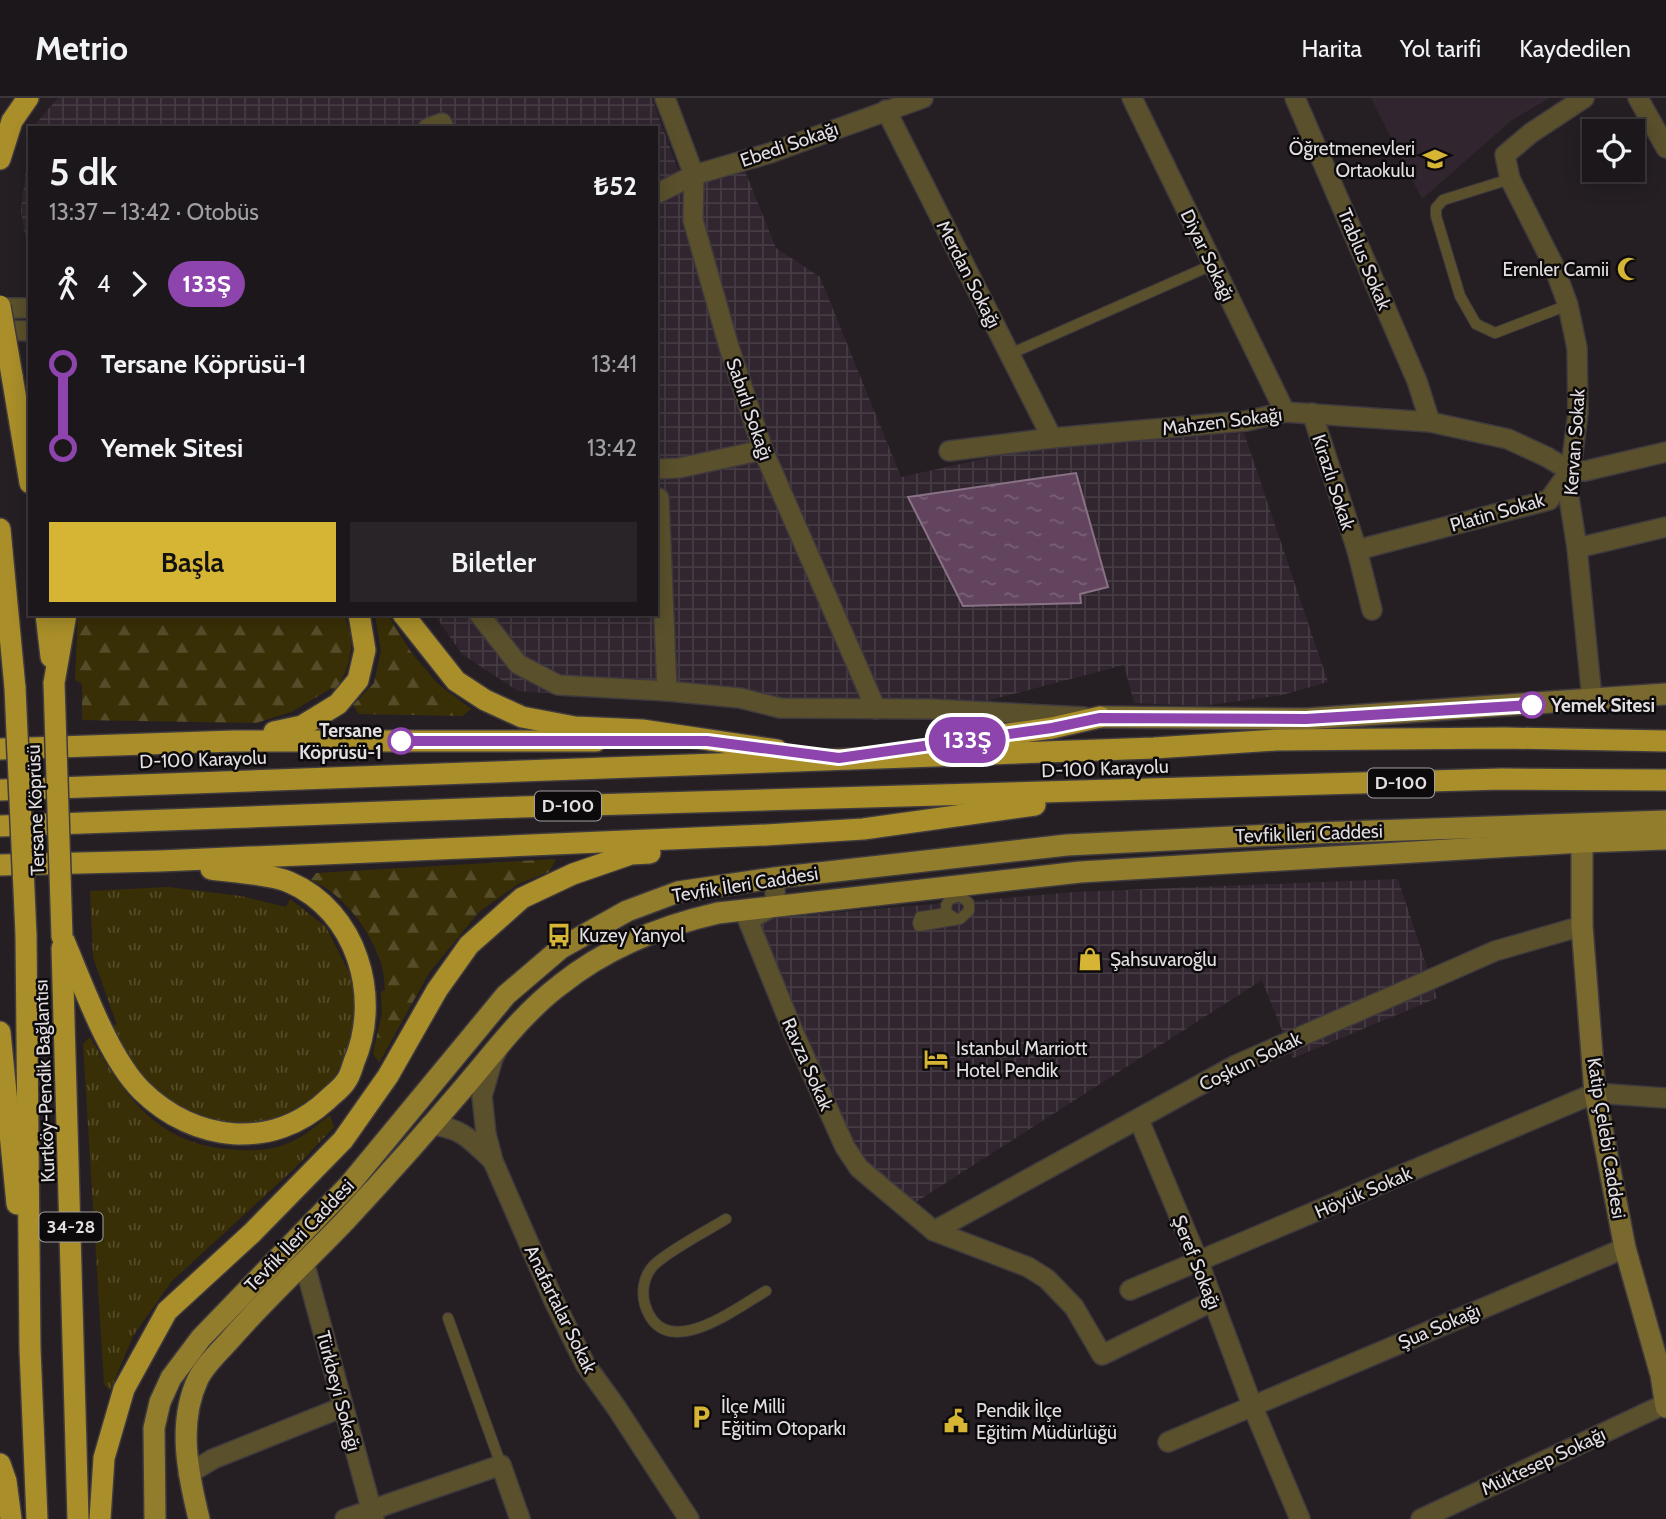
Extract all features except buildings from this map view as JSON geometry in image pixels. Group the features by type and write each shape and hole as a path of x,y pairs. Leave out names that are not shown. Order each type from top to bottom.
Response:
{"highway":[{"path":"0,159 12,121 28,98"},
{"path":"0,307 28,471"},
{"path":"12,376 28,404"},
{"name":"Tersane Köprüsü","path":"0,529 15,688 26,935"},
{"name":"34-28","path":"46,616 54,683"},
{"path":"54,683 66,616"},
{"path":"234,741 302,726 338,704 358,680 365,650 359,616"},
{"path":"406,616 456,681 485,700 522,718 575,727 642,730 839,758 1052,728 1100,718"},
{"name":"Tersane Köprüsü","path":"54,683 62,936"},
{"name":"D-100 Karayolu","path":"0,790 1154,748 1276,740 1505,738 1666,741"},
{"path":"0,749 234,741 707,741"},
{"name":"D-100 Karayolu","path":"0,826 520,807 1502,779 1666,780"},
{"path":"0,865 160,861 863,829 1135,790"},
{"path":"100,1519 104,1458 124,1389 167,1311 269,1216 343,1140 388,1076 438,990 469,945 522,898 573,874 631,854 702,851 766,835"},
{"path":"62,936 108,1040 140,1089 159,1105 178,1118 201,1127 243,1136 281,1129 316,1110 346,1082 362,1045 367,1012 364,979 357,954 348,937 335,918 315,899 288,882 160,861"},
{"name":"Kurtköy-Pendik Bağlantısı","path":"26,935 30,1349 37,1519"},
{"name":"Kurtköy-Pendik Bağlantısı","path":"62,936 78,1519"},
{"path":"0,1032 30,1349"},
{"path":"0,1464 6,1481 11,1519"}],"main road":[{"name":"Tevfik İleri Caddesi","path":"199,1519 188,1474 186,1431 189,1401 199,1376 244,1323 347,1218 509,1032 560,984 629,943 668,925 691,919 776,905 956,891 1138,867 1582,832 1666,821"},
{"name":"Tevfik İleri Caddesi","path":"155,1519 154,1428 160,1402 171,1378 201,1338 349,1185 506,995 561,948 627,911 678,892 774,878 1094,843 1582,832 1666,839"},
{"path":"954,858 956,891"}],"street":[{"name":"Sabırlı Sokağı","path":"665,98 694,175 693,220 729,347 763,450 876,709"},
{"name":"Ebedi Sokağı","path":"658,193 694,175 770,153 923,98"},
{"name":"Diyar Sokağı","path":"1132,98 1285,412"},
{"name":"Trablus Sokak","path":"1295,98 1417,380 1430,422"},
{"name":"Kervan Sokak","path":"1584,98 1531,132 1505,155 1510,179 1553,264 1568,305 1577,348 1578,413 1568,491 1577,548 1592,699"},
{"path":"1638,98 1666,148"},
{"name":"Merdan Sokağı","path":"886,110 1052,438"},
{"path":"0,307 28,308"},
{"path":"0,330 28,331"},
{"name":"Mahzen Sokağı","path":"948,451 1052,438 1247,421 1285,412 1430,422 1508,439 1570,471"},
{"name":"Kirazlı Sokak","path":"1312,413 1357,550 1373,610"},
{"path":"658,469 679,468 763,450"},
{"path":"1570,471 1585,471 1666,452"},
{"name":"Platin Sokak","path":"1357,550 1549,500 1570,471"},
{"path":"658,498 667,691"},
{"path":"1577,548 1666,527"},
{"path":"482,616 518,664 558,685 740,698 780,708 931,709 1100,718 1306,719 1666,694"},
{"name":"Katip Çelebi Caddesi","path":"1582,832 1582,926 1595,1093 1625,1248 1661,1375 1666,1405"},
{"path":"774,878 776,905"},
{"name":"Ravza Sokak","path":"776,905 748,920 793,1031 845,1147 859,1168 934,1231"},
{"name":"Coşkun Sokak","path":"934,1231 1236,1065 1495,951 1582,926"},
{"path":"493,1161 486,1134 482,1097 493,1058 509,1032"},
{"path":"1595,1093 1666,1098"},
{"name":"Höyük Sokak","path":"1130,1290 1595,1093"},
{"name":"Şeref Sokağı","path":"1139,1120 1199,1263 1297,1518"},
{"path":"430,1125 450,1127 464,1134 493,1161"},
{"name":"Anafartalar Sokak","path":"493,1161 554,1301 585,1364 616,1406 689,1519"},
{"path":"934,1231 1028,1267 1047,1279 1074,1307 1102,1355 1213,1301"},
{"name":"Şua Sokağı","path":"1252,1405 1625,1248"},
{"name":"Türkbeyi Sokağı","path":"304,1262 373,1514"},
{"path":"1168,1442 1252,1405"},
{"name":"Müktesep Sokağı","path":"1421,1519 1666,1405"},
{"path":"188,1474 212,1459 343,1407"},
{"path":"345,1519 373,1514 501,1465 520,1519"}],"lane":[{"path":"1510,179 1443,200 1436,208 1436,216 1460,296 1476,324 1495,333 1568,305"},
{"path":"1010,354 1212,264"},
{"path":"947,913 947,902 956,891 970,907 967,915 956,919 919,926 920,917 947,913 956,919"},
{"path":"726,1219 655,1263 645,1281 643,1292 648,1313 664,1328 685,1333 695,1331 766,1291"},
{"path":"448,1318 501,1465"}],"shaded area":[{"path":"58,98 652,98 684,186 743,166 776,248 820,277 901,477 1043,446 1244,433 1328,682 1282,695 1202,706 1134,703 1124,665 922,718 518,691 462,654 435,616 658,616 658,126 34,126"},
{"name":"Öğretmenevleri Ortaokulu","path":"1371,98 1550,98 1512,120 1422,199"},
{"path":"28,152 28,251 21,211"},
{"path":"1398,879 1437,998 1293,1058 1262,980 902,1211 848,1167 748,920 1075,892"}],"green space":[{"path":"78,616 344,616 350,634 348,663 336,690 330,689 291,712 256,723 82,720 82,684 75,680"},
{"path":"375,616 388,616 411,652 437,683 471,709 462,716 359,714 353,705 374,683 381,651"},
{"path":"556,859 549,872 518,884 479,912 429,973 379,1063 373,1053 382,1014 381,992 385,990 381,963 370,938 354,914 334,894 311,880 316,873"},
{"path":"168,887 241,896 286,907 290,899 326,927 351,976 354,975 358,1013 350,1043 330,1084 300,1107 264,1122 245,1124 206,1121 188,1115 171,1105 153,1088 111,1025 117,1025 93,957 90,891"},
{"path":"90,1037 118,1080 148,1116 187,1140 211,1147 261,1150 295,1140 330,1115 334,1127 297,1166 172,1281 133,1336 110,1391 104,1384 83,1044"}],"water":[{"path":"1076,473 1108,587 1080,594 1081,603 963,606 908,497"}],"bus line":[{"name":"133Ş","path":"401,741 707,741 839,758 1052,728 1100,718 1306,719 1532,705"}],"place":[{"name":"Öğretmenevleri Ortaokulu","path":"1435,159"},
{"name":"Erenler Camii","path":"1629,269"},
{"name":"Yemek Sitesi","path":"1532,705"},
{"name":"Tersane Köprüsü-1","path":"401,741"},
{"name":"Kuzey Yanyol","path":"559,935"},
{"name":"Şahsuvaroğlu","path":"1090,959"},
{"name":"Istanbul Marriott Hotel Pendik","path":"936,1059"},
{"name":"İlçe Milli Eğitim Otoparkı","path":"701,1417"},
{"name":"Pendik İlçe Eğitim Müdürlüğü","path":"956,1421"}]}
